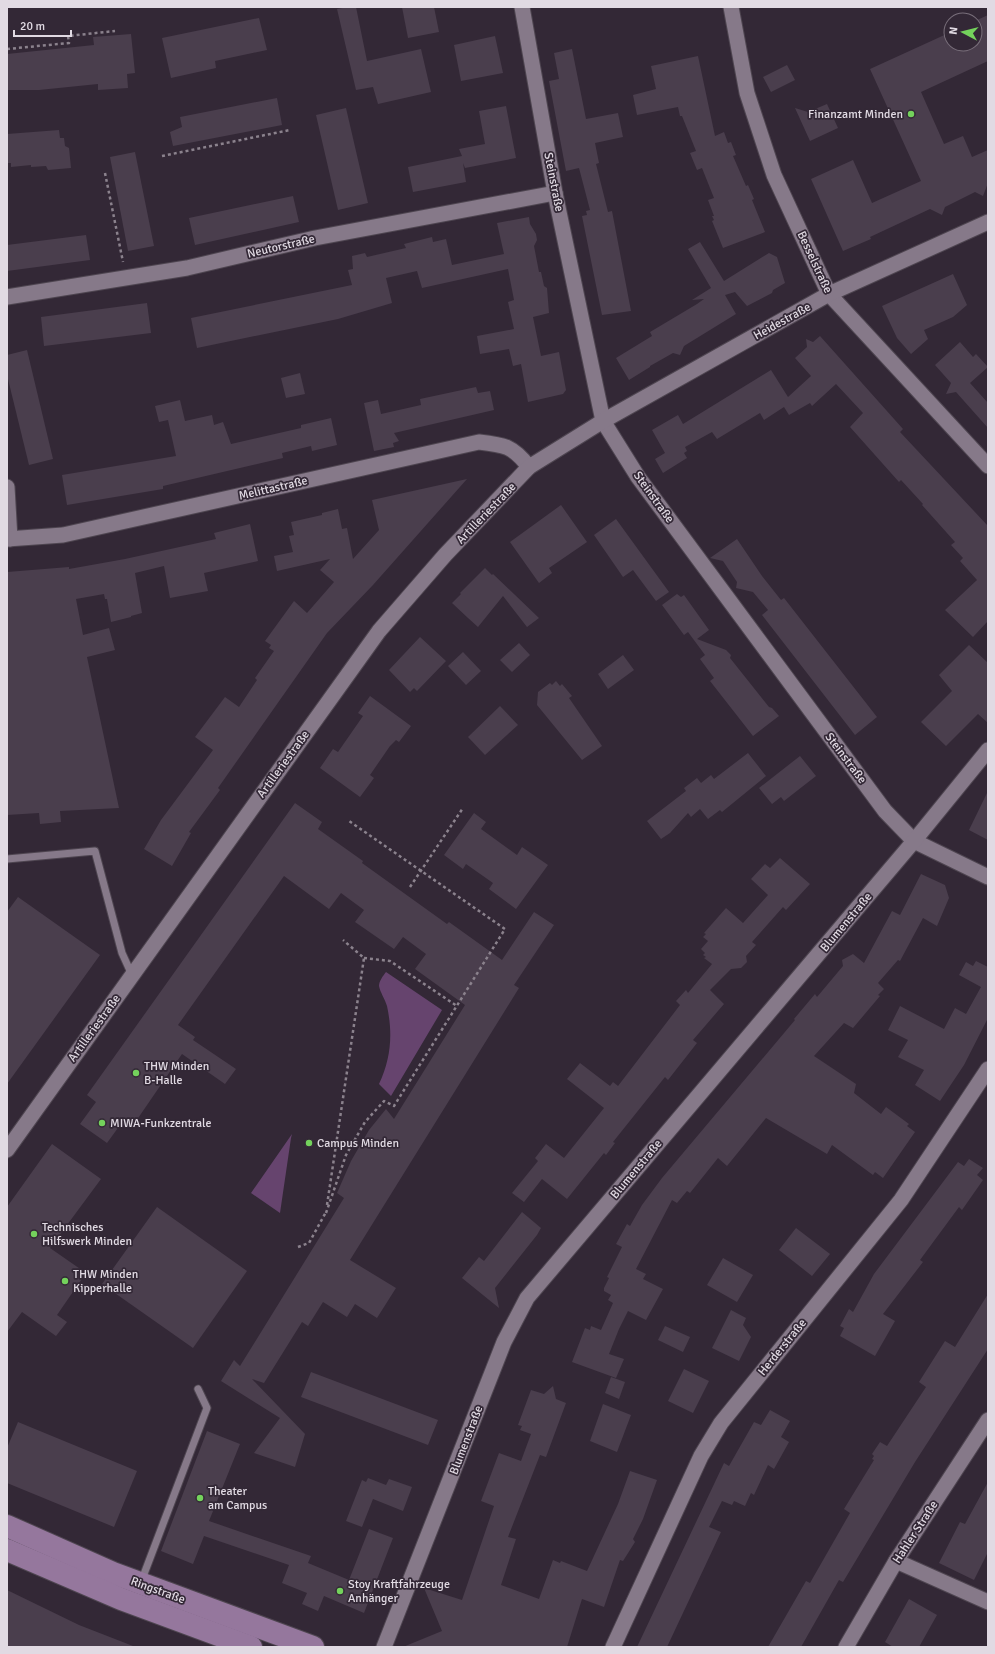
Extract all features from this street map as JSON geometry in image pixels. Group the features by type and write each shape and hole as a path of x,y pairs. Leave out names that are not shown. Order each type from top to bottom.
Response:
{"main road":[{"name":"Ringstraße","path":"7,1526 68,1555 140,1584 313,1647"},
{"name":"Ringstraße","path":"7,1550 120,1598 251,1647"}],"street":[{"name":"Steinstraße","path":"522,7 556,192 603,421 638,477 885,810 914,841 988,877"},
{"name":"Besselstraße","path":"731,7 747,93 774,175 828,294 988,466"},
{"name":"Neutorstraße","path":"7,297 187,268 315,238 556,192"},
{"name":"Heidestraße","path":"603,421 828,294 988,222"},
{"name":"Artilleriestraße","path":"7,1150 379,631 445,555 529,467 603,421"},
{"name":"Melittastraße","path":"8,539 63,535 479,442 503,445 519,454 529,467"},
{"path":"7,487 8,539"},
{"name":"Blumenstraße","path":"384,1647 504,1342 526,1298 914,841 988,750"},
{"name":"Herderstraße","path":"613,1647 700,1456 721,1423 902,1200 988,1070"},
{"name":"Hahler Straße","path":"846,1647 896,1561 988,1420"},
{"path":"896,1561 988,1602"}],"lane":[{"path":"7,859 95,851 122,953 132,975"},
{"path":"140,1584 208,1408 198,1389"}],"path":[{"path":"7,49 69,43 68,36 115,31"},
{"path":"162,156 290,130"},
{"path":"105,174 126,278"},
{"path":"410,887 464,808"},
{"path":"298,1247 309,1244 326,1213 346,1155 365,1122 384,1101 394,1106 505,929 349,821"},
{"path":"343,940 364,958 390,961 457,1006"},
{"path":"326,1213 364,958"}],"shaded area":[{"path":"386,972 442,1010 391,1096 379,1084 386,1065 390,1046 389,1016 387,1006 379,986 380,980"},
{"path":"292,1134 291,1138 280,1213 251,1193"}],"building":[{"path":"356,7 367,61 421,49 431,92 378,104 373,87 356,90 337,9"},
{"path":"402,7 434,7 439,32 408,38"},
{"name":"Finanzamt Minden","path":"988,15 988,61 921,92 944,144 963,136 972,157 988,150 988,183 983,196 975,192 945,207 942,215 930,209 870,237 871,239 843,251 811,179 853,160 872,203 921,181 870,69 943,36 943,52 983,52 983,17"},
{"path":"259,18 267,50 215,61 216,68 171,78 162,38"},
{"path":"131,34 135,73 127,74 128,88 98,90 98,84 39,90 7,90 7,54 94,45 93,37"},
{"path":"495,36 503,73 461,81 454,45"},
{"path":"572,49 586,119 618,113 623,137 595,143 599,163 596,164 608,212 612,211 631,311 602,315 582,216 587,215 586,211 590,210 579,168 566,171 549,81 559,79 554,53"},
{"path":"698,56 715,136 724,132 728,143 731,142 736,155 733,156 746,186 748,185 754,199 752,200 765,232 723,248 712,221 714,220 712,216 714,216 708,200 714,198 702,168 697,170 690,153 696,151 682,116 680,116 678,107 637,115 633,95 656,89 651,66"},
{"path":"787,65 795,80 771,92 763,77"},
{"path":"277,98 282,125 173,146 170,132 182,127 180,117"},
{"path":"827,104 838,128 810,141 795,108 808,112"},
{"path":"506,106 516,158 465,168 463,163 466,182 413,192 408,167 462,156 459,149 485,144 479,111"},
{"path":"346,108 368,203 338,210 316,115"},
{"path":"59,130 60,138 64,138 65,146 69,148 71,168 48,170 46,166 31,167 31,165 11,167 11,163 7,163 7,134"},
{"path":"135,152 154,246 128,251 110,157"},
{"path":"293,196 299,222 195,245 189,218"},
{"path":"529,217 530,224 536,234 537,240 534,246 539,272 541,272 544,286 547,288 549,313 533,317 541,356 559,352 566,390 563,394 528,402 521,364 513,366 509,349 480,354 477,336 514,329 508,302 514,300 508,269 422,288 417,271 386,278 392,303 338,319 197,348 191,318 352,285 348,270 353,269 352,256 365,253 367,257 406,248 404,244 432,237 433,242 446,239 452,265 504,254 497,223"},
{"path":"86,235 90,260 7,271 7,245"},
{"path":"700,242 724,281 769,253 777,257 785,283 773,290 772,293 747,306 735,292 725,295 736,314 684,346 680,355 673,353 629,380 616,358 652,336 650,332 704,299 692,300 711,288 688,249"},
{"path":"953,274 967,305 953,317 924,330 928,339 911,354 897,338 882,306"},
{"path":"147,303 151,333 44,346 41,317"},
{"path":"820,336 903,429 900,432 988,526 988,621 973,637 945,610 977,580 960,561 963,558 951,545 955,542 922,505 923,504 901,480 899,482 850,427 863,413 836,384 812,406 810,403 789,415 784,407 764,420 760,413 717,439 712,432 685,447 687,451 684,453 687,458 663,473 655,459 665,453 652,430 678,415 683,424 771,370 788,397 811,376 795,358 807,347 806,339 813,342"},
{"path":"960,342 973,357 976,354 988,367 970,383 988,403 988,428 956,392 946,394 951,383 935,365"},
{"path":"27,350 53,459 29,465 7,375 7,355"},
{"path":"300,373 305,394 286,398 281,378"},
{"path":"476,387 478,393 490,391 494,410 394,433 399,441 393,443 394,447 374,451 364,403 378,400 381,414 421,405 420,399"},
{"path":"180,400 185,421 212,415 214,425 223,422 231,444 301,428 301,425 331,418 337,445 312,451 311,446 282,453 283,458 163,486 163,489 67,505 62,475 176,456 168,420 159,422 155,406"},
{"path":"467,479 373,585 327,633 218,788 220,790 189,832 191,833 172,866 144,849 161,820 213,750 195,737 225,697 239,707 257,680 255,678 274,651 269,648 271,645 265,641 294,601 307,613 334,582 320,570 330,559 277,571 274,556 293,552 289,536 294,535 291,522 322,515 322,513 338,509 342,529 347,528 353,559 379,530 372,500"},
{"path":"561,505 587,542 549,568 552,573 539,583 510,542"},
{"path":"616,519 669,592 656,601 633,570 623,577 594,535"},
{"path":"250,524 258,561 204,573 208,591 170,598 164,566 135,573 142,613 111,622 107,599 105,599 104,594 76,599 83,635 109,628 115,650 87,657 119,808 60,811 61,822 40,824 39,813 7,815 7,572 69,567 69,569 125,559 216,539 214,533"},
{"path":"737,539 762,576 781,600 784,598 877,717 855,735 762,615 768,610 753,592 736,588 737,582 723,561 710,558"},
{"path":"485,568 539,618 527,627 503,596 478,627 468,618 452,603"},
{"path":"677,594 681,597 684,595 709,630 697,639 726,650 731,655 730,658 769,707 772,708 779,716 753,736 710,681 714,678 700,659 705,655 688,632 684,635 662,605"},
{"path":"420,637 446,661 417,691 414,688 410,692 389,670"},
{"path":"519,643 530,655 512,672 500,660"},
{"path":"969,645 988,663 988,723 978,714 946,746 921,722 952,691 939,675"},
{"path":"463,652 481,671 466,685 448,666"},
{"path":"623,655 634,670 608,689 598,674"},
{"path":"556,681 560,686 562,684 572,696 569,698 602,746 582,760 537,705 538,692 550,683 552,685"},
{"path":"370,696 411,726 399,742 396,740 390,746 370,775 374,778 360,797 320,768 333,749 338,752 363,716 358,713"},
{"path":"500,706 518,725 485,755 468,737"},
{"path":"748,753 766,776 722,812 720,810 708,819 700,809 691,817 688,813 670,833 661,839 647,821 686,791 684,788 697,778 701,783 711,775 714,779"},
{"path":"800,756 816,776 784,801 781,797 772,804 759,788"},
{"path":"988,791 988,840 969,830"},
{"path":"295,803 322,822 318,829 363,861 362,863 447,924 449,922 502,960 534,912 554,925 514,985 519,988 350,1260 396,1288 377,1318 355,1304 347,1317 323,1302 308,1326 302,1322 264,1383 252,1379 305,1434 295,1467 254,1453 280,1418 221,1381 234,1360 240,1366 344,1198 337,1193 351,1161 369,1130 386,1109 394,1119 465,1005 415,969 426,954 403,937 394,949 355,922 364,910 341,893 329,909 284,876 178,1025 195,1037 193,1040 236,1069 225,1084 182,1054 132,1127 123,1121 107,1143 80,1124 96,1102 87,1095"},
{"path":"474,813 486,822 481,829 517,855 522,847 548,865 516,909 489,889 493,883 466,864 463,869 444,855"},
{"path":"780,858 810,884 786,910 783,907 752,942 756,945 746,956 747,962 741,968 731,969 710,990 724,1004 693,1040 697,1043 668,1080 665,1077 613,1142 615,1143 606,1155 604,1153 567,1199 542,1179 524,1202 512,1193 538,1161 535,1158 546,1144 564,1158 604,1108 567,1079 580,1063 610,1086 613,1082 618,1086 680,1005 676,1001 686,990 688,993 712,964 704,958 706,957 703,955 705,953 701,949 708,941 703,937 706,934 704,933 726,908 743,923 768,895 751,879 765,864 770,868"},
{"path":"921,874 945,885 949,898 937,926 923,918 900,961 898,960 878,983 884,989 878,995 880,996 853,1028 844,1023 814,1056 856,1084 854,1093 881,1114 886,1107 909,1124 907,1126 915,1132 883,1178 875,1172 873,1175 832,1145 827,1154 766,1118 727,1166 718,1158 690,1193 687,1191 677,1203 672,1200 636,1269 646,1274 643,1279 663,1289 646,1320 628,1311 609,1354 624,1359 616,1378 572,1362 585,1328 590,1330 591,1326 601,1330 613,1303 608,1300 611,1295 604,1291 604,1288 609,1278 607,1277 622,1247 616,1244 627,1224 630,1226 642,1205 662,1178 795,1020 794,1019 815,994 817,997 843,966 842,960 853,954 864,963 892,911 900,915"},
{"path":"18,897 100,955 7,1084 7,912"},
{"path":"976,961 988,967 988,1018 964,1065 940,1101 915,1085 924,1070 898,1057 908,1040 888,1030 900,1006 944,1029 955,1008 966,1014 981,987 959,975 966,962 973,966"},
{"name":"Technisches Hilfswerk Minden","path":"52,1144 101,1179 50,1248 86,1273 57,1315 67,1322 56,1336 22,1312 7,1332 7,1207"},
{"path":"969,1159 983,1168 977,1175 983,1180 962,1210 959,1207 920,1260 923,1262 883,1314 895,1321 875,1356 840,1336 844,1328 840,1326 849,1309 853,1312 874,1274 958,1162 964,1166"},
{"path":"157,1207 247,1271 193,1348 102,1284"},
{"path":"522,1212 541,1228 495,1288 499,1308 462,1278 479,1257 484,1261"},
{"path":"796,1228 830,1254 812,1276 779,1250"},
{"path":"723,1258 753,1275 737,1302 707,1285"},
{"path":"988,1294 988,1349 915,1462 843,1582 839,1580 801,1647 768,1647 806,1581 810,1583 850,1513 844,1509 874,1460 872,1459 874,1456 872,1454 880,1442 887,1446 926,1387 919,1382 945,1341 955,1347"},
{"path":"731,1310 746,1318 743,1325 751,1337 739,1361 712,1348"},
{"path":"665,1326 690,1337 683,1352 658,1340"},
{"path":"684,1369 709,1381 693,1413 668,1401"},
{"path":"311,1372 438,1420 428,1445 301,1397"},
{"path":"611,1377 625,1382 619,1399 605,1393"},
{"path":"553,1386 556,1399 566,1403 546,1457 540,1455 508,1537 516,1539 501,1585 539,1599 553,1560 560,1563 561,1561 587,1571 618,1504 630,1471 657,1480 643,1519 633,1539 635,1542 623,1561 620,1560 604,1607 582,1599 567,1647 403,1647 442,1631 424,1588 462,1600 494,1506 481,1501 499,1453 521,1461 531,1434 520,1430 522,1426 518,1425 531,1390 544,1394"},
{"path":"603,1404 631,1415 617,1452 590,1441"},
{"path":"770,1410 790,1421 781,1437 789,1442 774,1469 768,1465 754,1495 751,1493 745,1506 734,1501 732,1505 722,1501 709,1527 721,1532 667,1647 637,1647 724,1463 729,1466 754,1422 761,1425"},
{"path":"18,1422 137,1471 114,1527 7,1483 7,1448"},
{"path":"207,1431 240,1444 209,1521 311,1556 308,1563 349,1580 369,1529 393,1538 364,1613 324,1596 318,1611 302,1604 307,1593 282,1583 289,1565 204,1536 193,1564 161,1551"},
{"path":"368,1478 386,1485 389,1479 412,1487 403,1511 373,1499 362,1527 346,1521 362,1480 366,1482"},
{"path":"988,1482 988,1552 974,1580 939,1563 960,1522 965,1524"},
{"path":"7,1590 79,1625 133,1646 7,1647"},
{"path":"909,1599 937,1615 919,1647 893,1647 885,1642"}],"place":[{"name":"Finanzamt Minden","path":"911,114"},
{"name":"THW Minden B-Halle","path":"136,1073"},
{"name":"MIWA-Funkzentrale","path":"102,1123"},
{"name":"Campus Minden","path":"309,1143"},
{"name":"Technisches Hilfswerk Minden","path":"34,1234"},
{"name":"THW Minden Kipperhalle","path":"65,1281"},
{"name":"Theater am Campus","path":"200,1498"},
{"name":"Stoy Kraftfahrzeuge Anhänger","path":"340,1591"}]}
